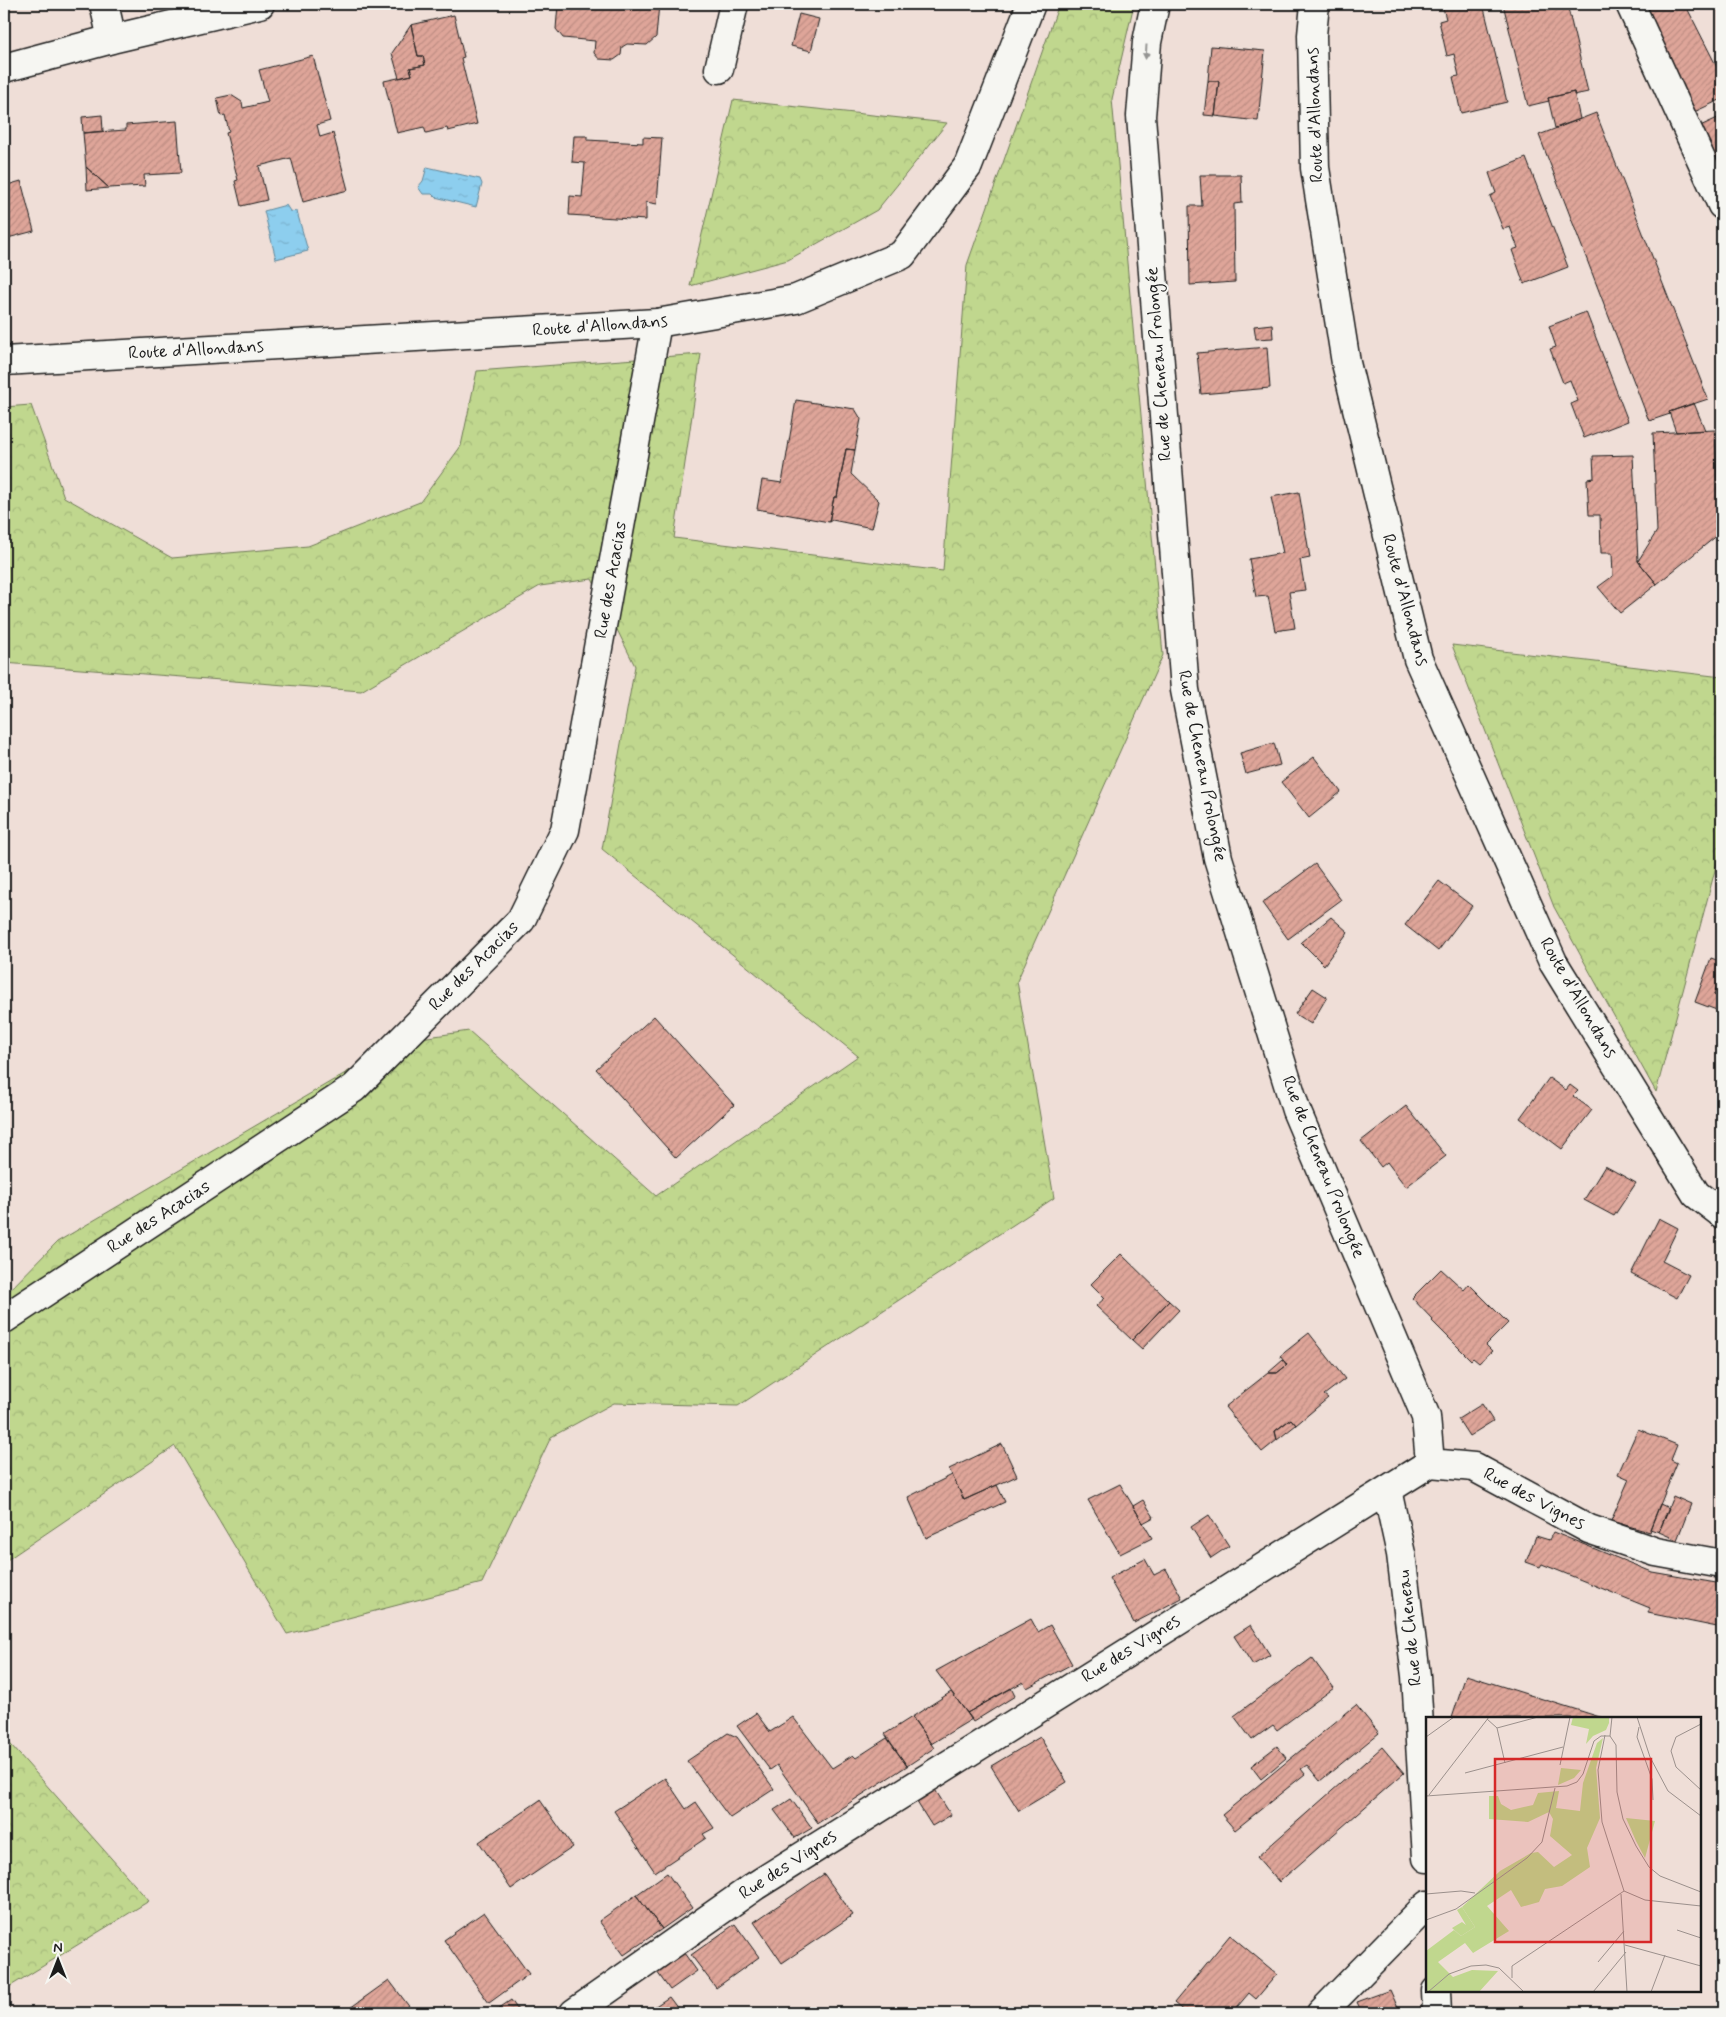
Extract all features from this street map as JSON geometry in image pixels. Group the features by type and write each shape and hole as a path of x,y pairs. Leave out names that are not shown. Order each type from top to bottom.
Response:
{"street":[{"path":"104,4 112,39"},
{"path":"4,68 112,39 260,4"},
{"path":"719,69 734,4"},
{"name":"Route d'Allondans","path":"4,361 658,324 796,299 902,255 968,166 1031,4"},
{"name":"Rue de Cheneau Prolongée","path":"1155,4 1147,42 1141,116 1185,690 1218,858 1296,1110 1426,1417 1430,1463"},
{"name":"Route d'Allondans","path":"1315,4 1312,35 1315,168 1346,363 1418,659 1553,962 1696,1194 1722,1214"},
{"path":"1630,4 1722,205"},
{"name":"Rue des Acacias","path":"4,1319 354,1088 521,920 565,830 658,324"},
{"name":"Rue des Vignes","path":"574,2013 754,1886 1430,1463 1474,1467 1590,1530 1656,1552 1722,1564"},
{"name":"Rue de Cheneau","path":"1387,1490 1401,1554 1416,1676 1426,1841"},
{"path":"1321,2013 1426,1906"},
{"path":"1436,1992 1437,2013"}],"green space":[{"path":"1059,4 1134,4 1112,99 1163,655 1017,981 1054,1198 738,1406 614,1403 551,1437 482,1583 287,1634 175,1446 4,1562 4,1296 57,1242 400,1041 469,1031 656,1196 858,1056 602,849 635,666 592,579 540,586 361,691 4,663 4,407 31,405 64,497 172,558 308,546 420,502 461,446 477,371 701,354 674,538 943,571 967,265"},
{"path":"733,100 947,123 877,210 788,260 690,286"},
{"path":"1452,645 1722,677 1722,844 1656,1092 1554,907"},
{"path":"4,1737 149,1901 4,1990"}],"water":[{"path":"427,167 480,179 482,184 476,207 435,197 432,194 423,194 418,187 423,181"},
{"path":"286,205 290,211 297,212 308,251 276,259 264,211"}],"building":[{"path":"558,4 659,4 656,37 647,45 627,44 622,47 621,55 614,60 599,59 594,53 595,41 563,38 556,29"},
{"path":"1442,4 1483,4 1507,102 1461,113 1453,77 1459,76 1454,54 1447,56 1439,21 1446,19"},
{"path":"1503,4 1567,4 1588,92 1574,95 1574,92 1548,98 1549,101 1528,106"},
{"path":"1642,4 1685,4 1722,77 1722,99 1692,113"},
{"path":"799,14 819,19 811,51 791,46"},
{"path":"454,15 464,57 461,58 477,124 448,131 447,128 426,133 424,127 397,133 384,81 412,75 410,68 425,65 423,56 418,56 411,25"},
{"path":"411,25 418,56 423,56 425,65 410,68 412,75 399,78 392,53"},
{"path":"1211,46 1265,51 1258,121 1215,116 1219,81 1208,81"},
{"path":"313,56 330,121 317,125 320,137 333,133 348,190 303,202 291,158 259,166 267,200 241,206 235,181 238,180 226,133 229,132 225,115 221,116 217,98 231,95 242,102 243,108 268,102 259,70"},
{"path":"1208,81 1219,81 1215,116 1204,115"},
{"path":"1574,92 1580,119 1555,128 1548,98"},
{"path":"1596,113 1708,399 1649,421 1539,135"},
{"path":"102,115 103,131 83,133 82,117"},
{"path":"1722,116 1722,178 1698,127"},
{"path":"177,121 181,173 144,175 145,186 109,188 86,167 83,133 126,130 126,125"},
{"path":"574,136 587,136 587,140 643,143 643,137 662,138 657,204 646,202 646,220 569,215 570,196 582,197 585,163 572,162"},
{"path":"1526,158 1568,267 1524,284 1512,250 1518,248 1510,227 1503,229 1490,196 1496,193 1489,173"},
{"path":"86,167 109,188 87,190"},
{"path":"1200,175 1241,175 1242,203 1234,204 1235,282 1190,285 1189,206 1202,206"},
{"path":"21,181 34,231 4,239 4,186"},
{"path":"1586,312 1628,421 1584,438 1571,404 1578,401 1570,380 1563,383 1550,349 1556,347 1549,326"},
{"path":"1272,324 1273,338 1256,339 1254,326"},
{"path":"1267,347 1270,388 1201,394 1197,353"},
{"path":"796,400 855,409 861,419 855,450 846,449 837,497 834,497 829,522 757,509 762,480 782,483"},
{"path":"1694,403 1705,430 1676,432 1669,412"},
{"path":"1715,430 1719,534 1657,584 1638,561 1657,531 1653,433"},
{"path":"846,449 855,450 851,474 879,501 872,528 832,520 829,522 834,497 837,497"},
{"path":"1633,455 1638,561 1657,584 1620,613 1598,587 1613,576 1612,553 1601,553 1600,515 1589,515 1587,479 1594,478 1593,456"},
{"path":"1299,492 1310,558 1300,560 1305,590 1289,592 1295,628 1275,631 1268,596 1256,597 1249,559 1283,553 1271,497"},
{"path":"1274,743 1280,765 1246,774 1240,753"},
{"path":"1314,757 1341,792 1309,818 1281,782"},
{"path":"1315,864 1341,900 1288,939 1262,903"},
{"path":"1439,881 1472,906 1438,951 1405,925"},
{"path":"1331,917 1348,932 1324,965 1301,942"},
{"path":"1711,958 1722,962 1722,972 1714,995 1722,998 1722,1012 1695,1002"},
{"path":"1722,972 1722,998 1714,995"},
{"path":"1313,988 1327,997 1311,1024 1295,1014"},
{"path":"654,1016 734,1105 676,1158 596,1069"},
{"path":"1549,1078 1566,1090 1570,1085 1578,1091 1573,1096 1592,1110 1562,1149 1520,1118"},
{"path":"1406,1106 1446,1156 1406,1187 1387,1162 1381,1167 1361,1141"},
{"path":"1605,1166 1636,1183 1614,1216 1584,1200"},
{"path":"1659,1218 1678,1228 1662,1261 1689,1275 1677,1298 1631,1274"},
{"path":"1121,1254 1169,1301 1132,1340 1096,1306 1105,1298 1091,1284"},
{"path":"1441,1269 1464,1290 1469,1284 1508,1323 1486,1345 1492,1351 1479,1363 1473,1358 1471,1360 1412,1298"},
{"path":"1169,1301 1179,1310 1142,1349 1132,1340"},
{"path":"1309,1333 1345,1379 1324,1395 1328,1398 1296,1425 1291,1419 1275,1431 1277,1440 1262,1452 1225,1407 1268,1373 1277,1373 1287,1365 1280,1356"},
{"path":"1283,1360 1287,1365 1277,1373 1268,1373"},
{"path":"1482,1404 1493,1421 1469,1436 1458,1419"},
{"path":"1291,1419 1296,1425 1277,1440 1275,1431"},
{"path":"1638,1429 1677,1445 1671,1460 1677,1463 1649,1532 1611,1521 1629,1479 1618,1474"},
{"path":"1002,1444 1017,1476 964,1500 949,1469"},
{"path":"952,1475 964,1500 997,1485 1005,1502 926,1538 908,1497"},
{"path":"1120,1484 1152,1538 1120,1554 1088,1500"},
{"path":"1673,1496 1691,1504 1677,1540 1659,1532"},
{"path":"1143,1500 1154,1517 1143,1523 1133,1506"},
{"path":"1660,1504 1669,1508 1659,1532 1650,1529"},
{"path":"1209,1515 1229,1546 1211,1558 1191,1527"},
{"path":"1553,1532 1652,1572 1722,1584 1722,1628 1648,1613 1650,1608 1542,1564 1540,1567 1526,1562 1536,1536 1549,1540"},
{"path":"1145,1559 1154,1575 1166,1569 1182,1598 1134,1623 1109,1578"},
{"path":"1031,1619 1038,1632 1050,1625 1072,1664 1027,1688 1023,1682 967,1713 936,1671"},
{"path":"1251,1625 1270,1655 1253,1665 1234,1636"},
{"path":"1312,1658 1334,1688 1277,1730 1273,1725 1252,1740 1234,1716"},
{"path":"1466,1675 1600,1717 1452,1717"},
{"path":"1011,1688 1015,1696 973,1722 967,1713"},
{"path":"951,1692 972,1719 931,1744 912,1717"},
{"path":"1356,1705 1379,1733 1320,1781 1307,1765 1301,1769 1305,1774 1235,1830 1222,1815"},
{"path":"756,1713 770,1732 793,1717 832,1768 853,1755 856,1758 887,1738 907,1766 818,1823 777,1765 770,1770 737,1726"},
{"path":"912,1717 934,1748 907,1766 885,1734"},
{"path":"728,1733 737,1737 774,1789 730,1818 687,1761"},
{"path":"1040,1737 1067,1782 1019,1811 991,1766"},
{"path":"1277,1746 1286,1758 1261,1779 1251,1766"},
{"path":"1382,1747 1404,1773 1279,1882 1257,1857"},
{"path":"665,1778 686,1809 696,1802 714,1828 703,1834 706,1838 655,1872 614,1811"},
{"path":"934,1788 951,1815 932,1826 915,1799"},
{"path":"791,1799 812,1828 795,1838 774,1810"},
{"path":"540,1800 573,1847 511,1889 479,1842"},
{"path":"667,1873 692,1908 662,1929 636,1895"},
{"path":"824,1874 853,1915 782,1963 754,1922"},
{"path":"636,1895 662,1929 624,1955 599,1921"},
{"path":"484,1912 529,1974 489,2003 444,1940"},
{"path":"735,1924 759,1957 716,1988 691,1955"},
{"path":"1230,1935 1277,1974 1256,1999 1249,1993 1232,2013 1186,2013 1174,2003"},
{"path":"684,1953 697,1971 670,1990 657,1972"},
{"path":"389,1980 414,2013 343,2013"},
{"path":"1390,1990 1398,2008 1385,2013 1362,2013 1357,2002"},
{"path":"669,1997 681,2013 645,2013"},
{"path":"511,2000 520,2013 492,2013"}]}
